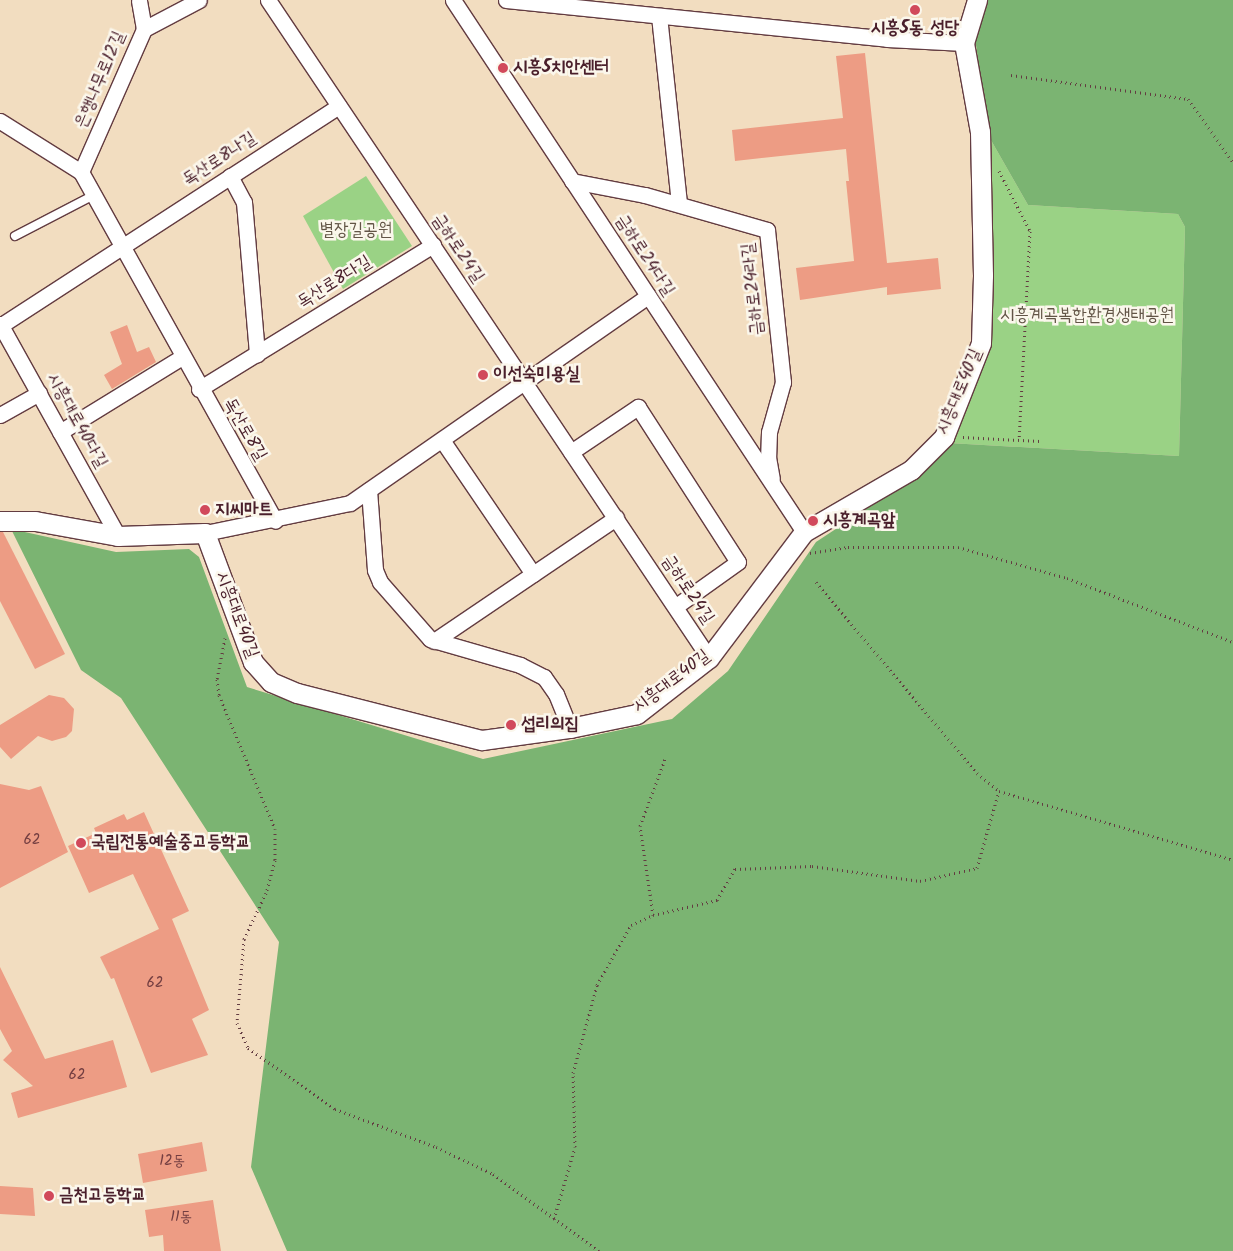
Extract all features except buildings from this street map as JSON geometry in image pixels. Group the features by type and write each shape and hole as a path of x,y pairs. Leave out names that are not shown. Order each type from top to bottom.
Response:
{"street":[{"name":"은행나무로12길","path":"81,172 144,29 139,0"},
{"path":"144,29 199,0"},
{"name":"금하로24길","path":"268,0 709,658"},
{"name":"금하로24다길","path":"453,0 804,532"},
{"path":"506,0 596,5 659,16 887,39 964,43 977,0"},
{"path":"659,16 679,204"},
{"name":"시흥대로40길","path":"205,533 253,662 270,682 297,693 482,740 570,728 637,714 709,658 782,557 804,532 911,470 944,437 981,343 983,275 980,132 964,43"},
{"name":"독산로8나길","path":"121,247 339,106"},
{"name":"독산로8길","path":"0,121 81,172 199,389 275,521"},
{"path":"230,176 244,202 257,354"},
{"name":"금하로24라길","path":"572,181 679,204 767,230 783,382 770,432 768,457 772,484"},
{"name":"독산로8다길","path":"199,389 433,245"},
{"path":"0,325 121,247"},
{"path":"0,521 35,521 118,536 205,533 275,521 350,502 526,384 648,296"},
{"name":"시흥대로40다길","path":"0,325 118,536"},
{"path":"60,432 182,357"},
{"path":"0,415 39,393"},
{"path":"571,452 638,408 738,562 675,607"},
{"path":"442,440 532,574"},
{"path":"369,490 375,570 380,582 434,640 520,665 544,678 556,694 570,728"},
{"path":"434,640 616,518"}],"lane":[{"path":"16,236 94,195"}],"path":[{"path":"1011,75 1188,99 1233,162"},
{"path":"995,162 1030,231 1019,439"},
{"path":"944,437 1040,441"},
{"path":"782,557 848,546 958,547 1067,578 1233,642"},
{"path":"816,582 977,773 999,791 1233,860"},
{"path":"237,621 222,643 217,678 219,695 275,829 275,860 266,894 244,939 237,1023 248,1048 335,1109 436,1147 493,1174 598,1251"},
{"path":"653,915 640,826 665,758"},
{"path":"554,1219 575,1147 572,1073 597,985 631,925 653,915 717,900 735,869 812,866 920,881 977,868 999,791"}],"green space":[{"path":"970,0 1233,0 1233,1251 287,1251 251,1167 279,942 121,698 81,670 11,529 116,552 189,549 199,557 247,687 483,759 672,719 728,671 816,542 921,473 949,443 1179,456 1185,227 1178,214 1028,205 988,135"},
{"name":"시흥계곡복합환경생태공원","path":"988,135 1028,205 1178,214 1185,227 1179,456 949,443 992,342"},
{"name":"별장길공원","path":"366,176 412,246 343,289 303,216"}],"place":[{"name":"시흥5동 성당","path":"915,10"},
{"name":"시흥5치안센터","path":"503,68"},
{"name":"이선숙미용실","path":"483,375"},
{"name":"지씨마트","path":"205,510"},
{"name":"시흥계곡앞","path":"813,521"},
{"name":"섭리의집","path":"511,725"},
{"name":"국립전통예술중고등학교","path":"81,843"},
{"name":"금천고등학교","path":"49,1196"}]}
